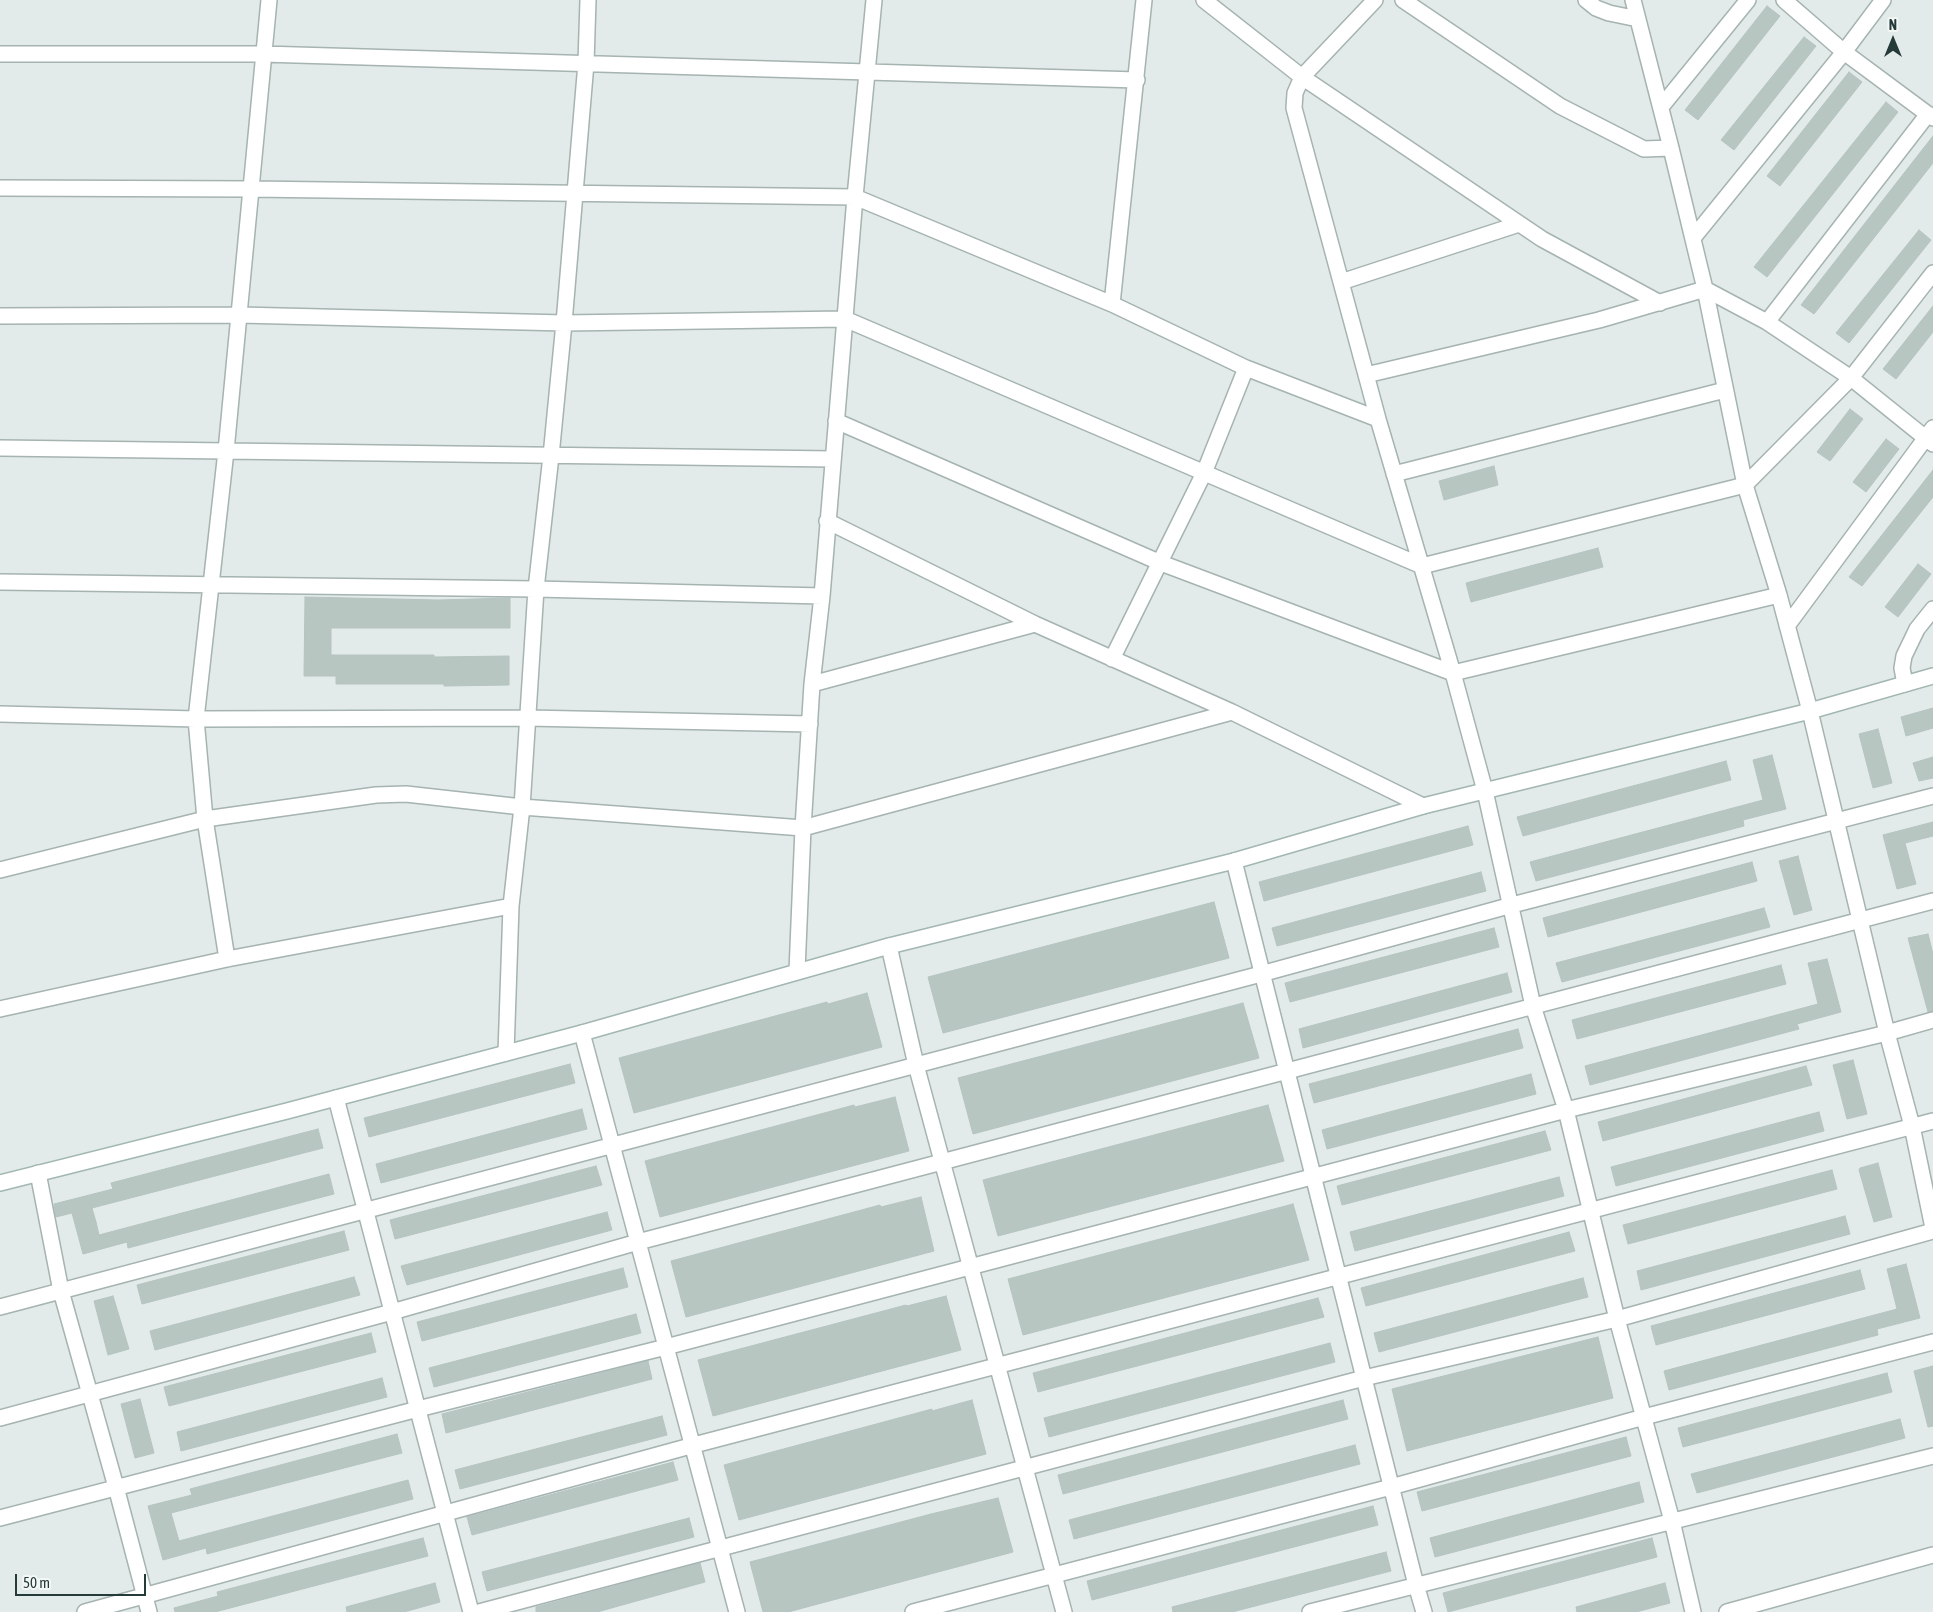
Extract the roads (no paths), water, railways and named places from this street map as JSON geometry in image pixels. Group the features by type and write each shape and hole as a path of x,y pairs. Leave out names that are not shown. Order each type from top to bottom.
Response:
{"street":[{"path":"227,959 205,819 196,719 240,315 269,0"},
{"path":"506,1053 511,906 522,807 536,589 564,323 586,64 588,0"},
{"path":"797,971 812,684 822,596 855,197 874,0"},
{"path":"1112,304 1144,0"},
{"path":"1204,0 1302,77 1519,224 1542,239 1660,303"},
{"path":"1375,0 1302,77 1295,93 1294,108 1378,419 1453,673 1485,791 1512,905 1533,1006 1566,1110 1617,1319 1672,1521 1693,1612"},
{"path":"1403,0 1560,106 1644,149 1671,148"},
{"path":"1586,0 1596,8 1609,13 1638,19"},
{"path":"479,1612 1364,1378 1617,1319 1933,1230 1912,1126 1887,1033 1838,821 1779,595 1745,485 1706,290 1633,0"},
{"path":"1661,107 1748,0"},
{"path":"1767,322 1930,116 1844,52 1784,0"},
{"path":"1693,238 1844,52 1883,0"},
{"path":"0,54 263,54 1136,80"},
{"path":"0,188 251,189 855,197 1112,304 1246,368 1378,419"},
{"path":"1341,282 1519,224"},
{"path":"0,316 240,315 564,323 845,319 1422,566 1745,485 1851,378 1933,273"},
{"path":"1366,375 1599,320 1706,290 1767,322 1851,378 1930,437 1787,626"},
{"path":"1112,659 1204,473 1246,368"},
{"path":"1394,474 1725,390"},
{"path":"836,421 1161,563 1453,673 1779,595"},
{"path":"0,448 833,459"},
{"path":"827,521 1035,624 1232,712 1423,806"},
{"path":"0,582 536,589 822,596"},
{"path":"1905,684 1902,668 1904,656 1916,629 1933,609"},
{"path":"812,684 1035,624"},
{"path":"0,1183 582,1034 889,946 1234,862 1423,806 1810,711 1933,676"},
{"path":"0,870 205,819 376,795 406,794 522,807 803,828 1232,712"},
{"path":"0,714 196,719 528,718 810,724"},
{"path":"0,1307 1261,974 1512,905 1933,796"},
{"path":"1234,862 1424,1612"},
{"path":"0,1418 392,1312 638,1242 1933,901"},
{"path":"0,1009 227,959 511,906"},
{"path":"889,946 916,1065 1064,1612"},
{"path":"0,1518 418,1409 666,1347 1566,1110 1887,1033 1933,1020"},
{"path":"582,1034 694,1445 737,1612"},
{"path":"336,1098 471,1612"},
{"path":"85,1612 147,1605 445,1514 694,1445 1933,1121"},
{"path":"38,1173 61,1291 147,1605"},
{"path":"913,1612 1933,1342"},
{"path":"1310,1612 1933,1456"},
{"path":"1727,1612 1933,1555"}]}
